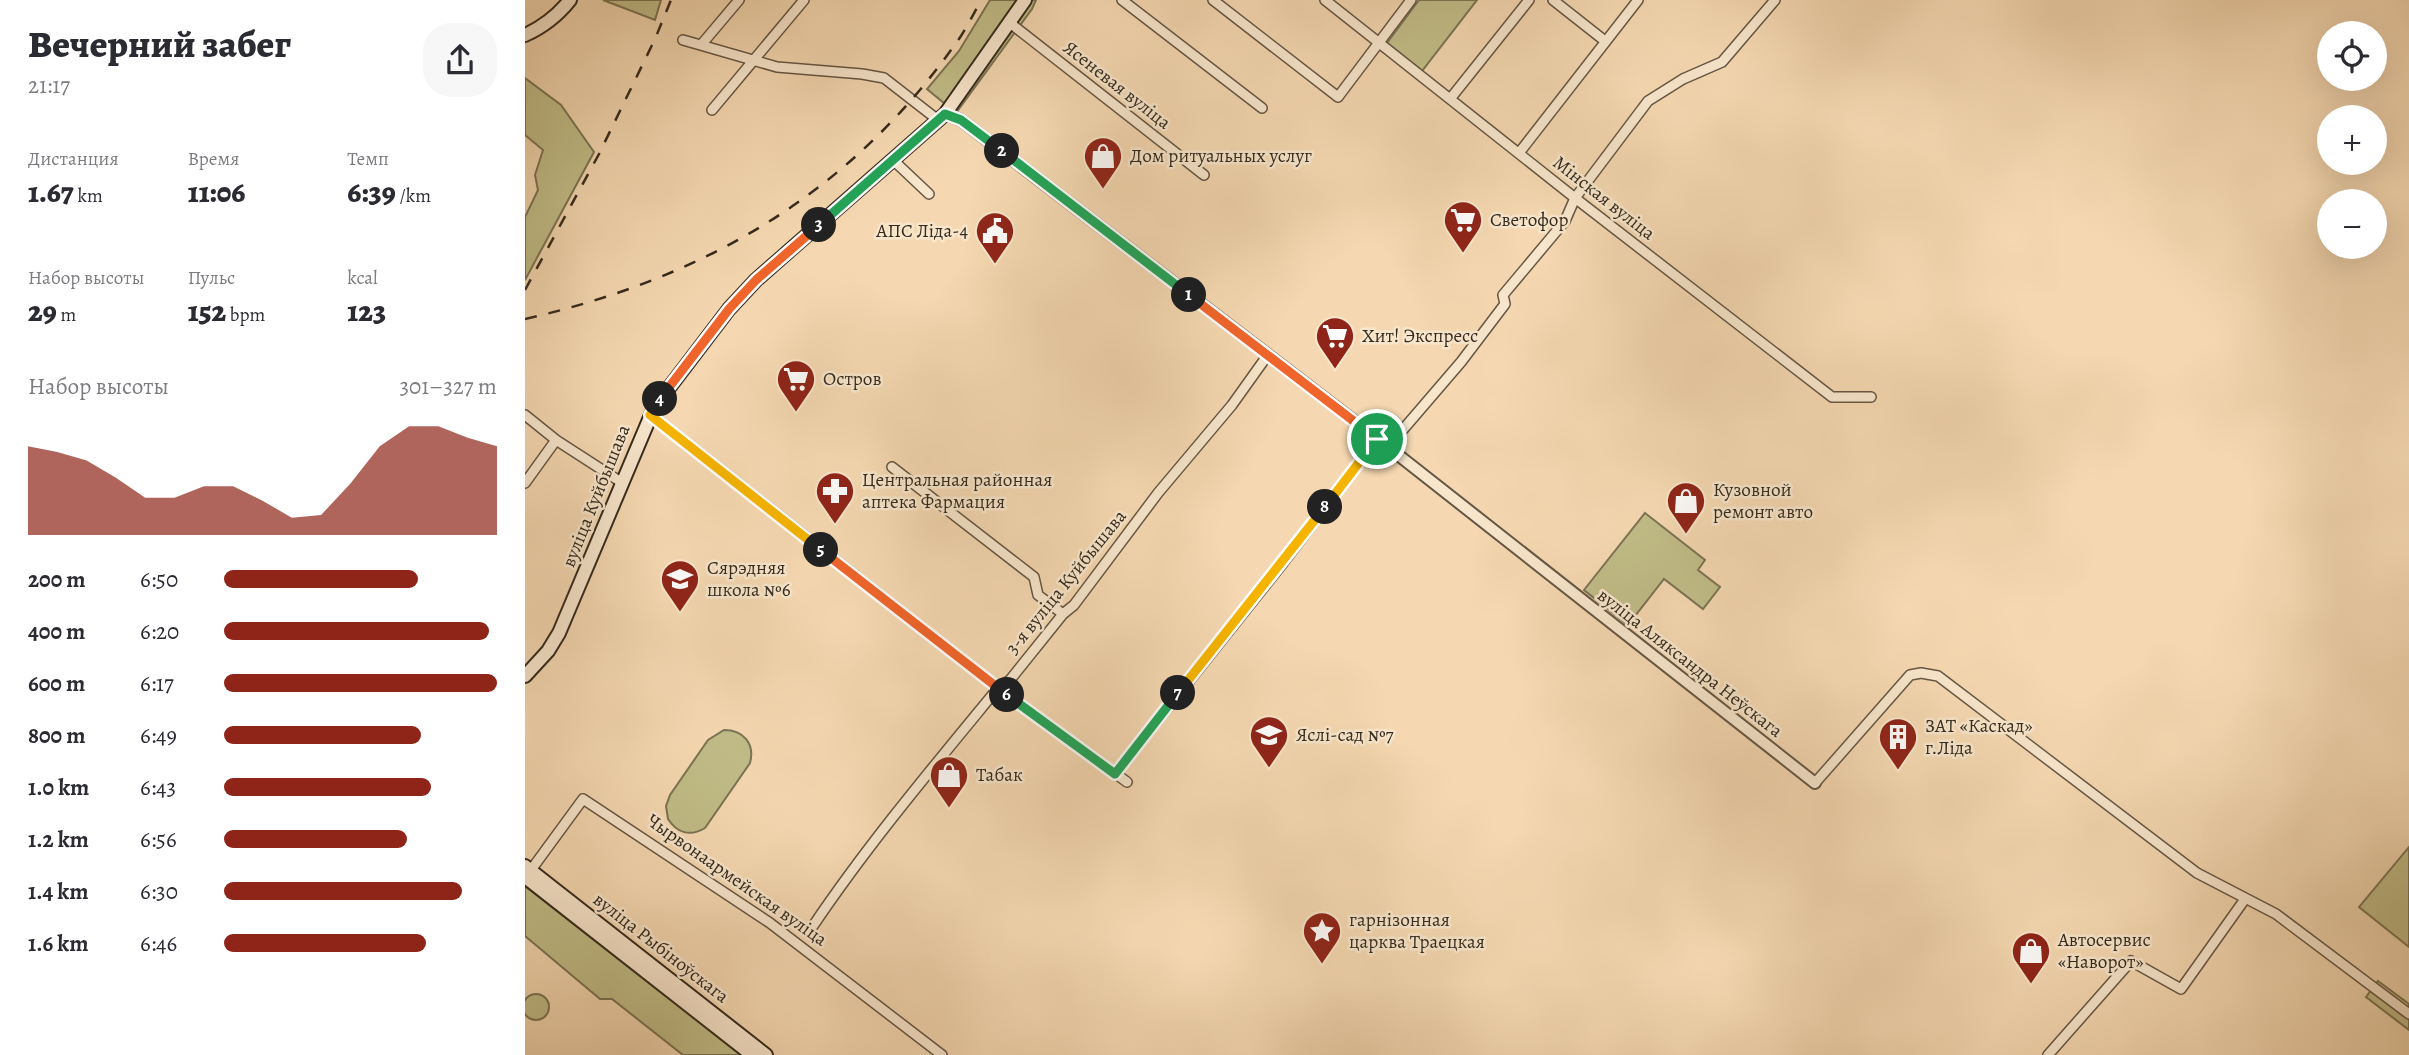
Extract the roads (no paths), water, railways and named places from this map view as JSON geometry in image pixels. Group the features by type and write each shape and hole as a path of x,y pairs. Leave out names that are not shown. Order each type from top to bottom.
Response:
{"main road":[{"path":"525,35 562,11 570,0"},
{"name":"вуліца Куйбышава","path":"525,676 548,651 559,633 650,415 729,309 756,280 942,117 1025,0"},
{"name":"вуліца Рыбіноўскага","path":"527,871 752,1055"},
{"name":"вуліца Рыбіноўскага","path":"527,871 766,1055"}],"street":[{"path":"701,45 739,0"},
{"path":"712,110 804,0"},
{"path":"1122,0 1262,108"},
{"path":"1213,0 1338,97 1411,0"},
{"name":"Мінская вуліца","path":"1325,0 1832,397 1871,397"},
{"path":"1450,99 1529,0"},
{"path":"1553,0 1605,41"},
{"path":"1519,153 1638,0"},
{"path":"1388,447 1461,362 1505,304 1503,295 1565,221 1575,198 1648,101 1683,79 1722,62 1775,0"},
{"name":"Ясеневая вуліца","path":"1010,23 1204,175"},
{"name":"вуліца Аляксандра Неўскага","path":"683,40 777,67 884,78 942,117 961,120 1388,447 1815,783 1909,676 1921,673 1937,676 2197,873 2287,921 2409,1014"},
{"path":"893,160 929,194"},
{"name":"3-я вуліца Куйбышава","path":"813,926 885,827 998,688 1010,680 1063,614 1074,606 1158,493 1232,405 1267,356"},
{"path":"525,415 556,440 621,482"},
{"path":"650,415 998,688 1127,782"},
{"path":"1115,774 1283,563 1377,439"},
{"path":"525,483 556,440"},
{"path":"892,467 1034,577 1038,596 1063,614"},
{"name":"Чырвонаармейская вуліца","path":"527,871 583,799 770,923 941,1055"},
{"path":"2048,1055 2131,961 2181,989 2245,899"}],"railway":[{"path":"525,290 599,154 671,0"},
{"path":"525,319 589,302 650,281 708,255 763,225 815,190 864,149 909,102 955,44 981,0"}],"place":[{"name":"Дом ритуальных услуг","path":"1103,190"},
{"name":"Светофор","path":"1463,254"},
{"name":"АПС Ліда-4","path":"995,265"},
{"name":"Хит! Экспресс","path":"1335,370"},
{"name":"Остров","path":"796,413"},
{"name":"Центральная районная аптека Фармация","path":"835,525"},
{"name":"Кузовной ремонт авто","path":"1686,535"},
{"name":"Сярэдняя школа №6","path":"680,613"},
{"name":"Яслі-сад №7","path":"1269,769"},
{"name":"ЗАТ «Каскад» г.Ліда","path":"1898,771"},
{"name":"Табак","path":"949,809"},
{"name":"гарнізонная царква Траецкая","path":"1322,965"},
{"name":"Автосервис «Наворот»","path":"2031,985"}]}
